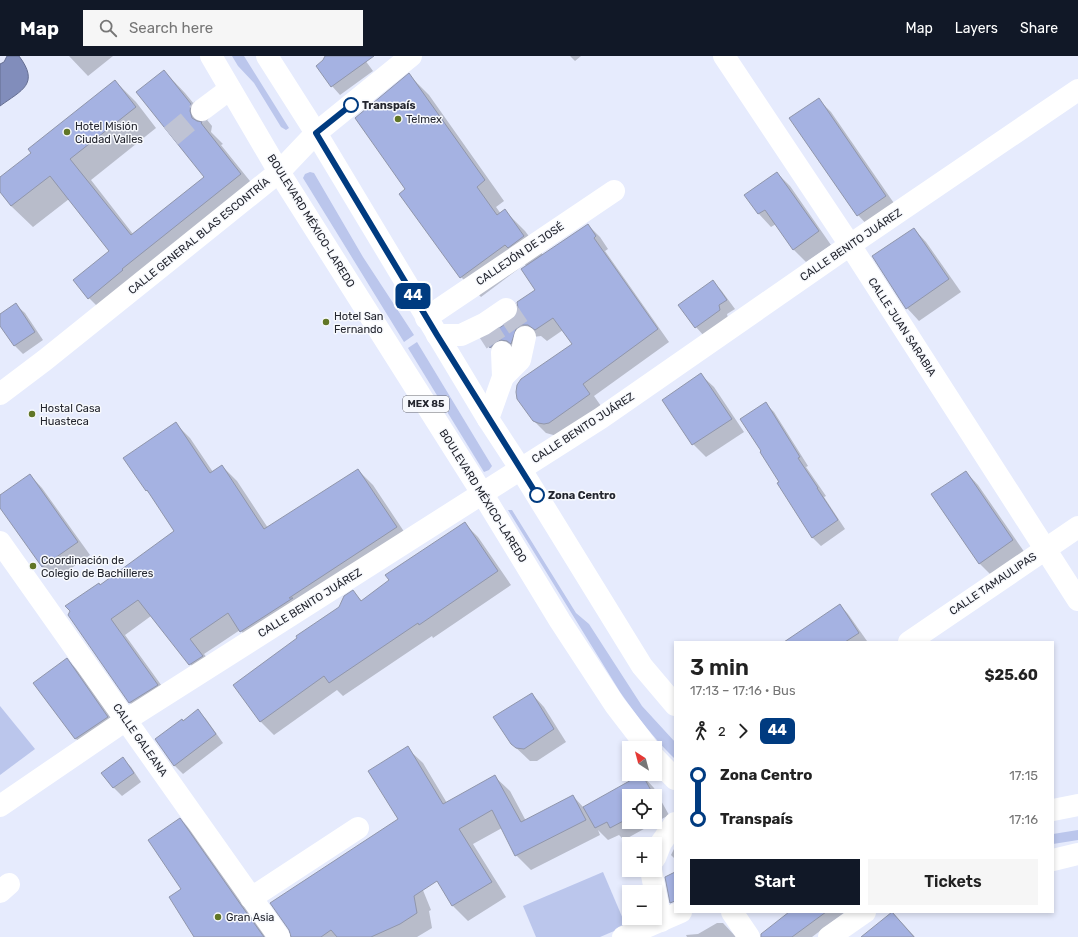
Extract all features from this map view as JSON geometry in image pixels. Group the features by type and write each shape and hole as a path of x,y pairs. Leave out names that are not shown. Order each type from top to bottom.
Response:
{"street":[{"name":"BOULEVARD MÉXICO-LAREDO","path":"211,56 279,172 482,493 564,628 615,705 643,741"},
{"path":"267,56 316,133 488,419 520,468 642,666 674,704"},
{"name":"CALLE GENERAL BLAS ESCONTRÍA","path":"0,394 45,360 279,172 316,133 411,56"},
{"name":"CALLE JUAN SARABIA","path":"724,56 850,245 1078,600"},
{"path":"202,110 230,89"},
{"name":"CALLE BENITO JUÁREZ","path":"0,806 126,720 520,468 601,418 850,245 1078,90"},
{"name":"CALLEJÓN DE JOSÉ","path":"432,327 614,191"},
{"path":"432,327 461,335 484,324 506,309"},
{"path":"503,377 520,360 525,337"},
{"path":"488,419 503,377 502,352"},
{"name":"CALLE TAMAULIPAS","path":"910,641 1078,527"},
{"name":"CALLE GALEANA","path":"0,542 279,937"},
{"path":"662,765 674,778"},
{"path":"1054,810 1078,805"},
{"path":"662,842 674,824"},
{"path":"251,898 358,828"},
{"path":"1054,860 1078,854"},
{"path":"662,922 679,913"},
{"path":"733,913 749,937"},
{"path":"829,937 864,913"},
{"path":"623,937 653,925"}],"shaded area":[{"path":"7,56 19,56 28,73 28,80 26,86 21,91 0,106 0,64 4,62"},
{"path":"232,56 244,56 289,128 286,130 281,127 254,83 238,66"},
{"path":"310,172 314,173 363,257 414,335 404,342 303,178 305,174"},
{"path":"417,342 492,466 489,470 484,472 408,348"},
{"path":"508,510 512,510 576,613 589,624 642,706 674,741 674,758 662,745 662,741 658,741 620,692"},
{"path":"0,706 35,749 0,775"},
{"path":"1078,830 1078,840 1054,844 1054,834"},
{"path":"603,872 622,917 622,925 626,926 600,937 536,937 523,906"}],"building":[{"path":"325,56 374,56 331,87 316,66"},
{"path":"164,70 191,104 190,111 192,118 202,122 201,123 241,174 122,269 123,270 88,299 73,280 109,251 50,176 11,206 0,192 0,177 31,153 28,149 115,80 136,107 70,159 131,235 204,177 136,92"},
{"path":"409,73 485,180 477,187 497,215 505,209 524,236 508,248 505,245 460,278 399,194 405,189 355,118"},
{"path":"819,98 886,196 857,216 789,118"},
{"path":"777,172 819,231 793,250 765,210 758,214 744,195"},
{"path":"588,224 596,236 594,238 658,329 583,384 590,394 549,423 538,423 533,421 517,399 517,385 521,379 572,344 553,318 535,330 528,325 521,325 516,329 511,344 507,341 501,340 495,342 490,348 484,338 513,319 517,314 517,302 535,290 521,269"},
{"path":"914,228 949,279 906,309 872,256"},
{"path":"713,280 727,300 719,305 720,310 695,328 678,305"},
{"path":"16,303 35,332 14,346 0,326 0,314"},
{"path":"701,373 732,419 692,445 662,400"},
{"path":"766,402 800,457 798,458 838,520 812,538 777,483 779,482 740,419"},
{"path":"176,422 210,473 222,465 264,529 358,469 397,527 289,598 293,598 240,632 228,613 190,639 203,656 189,665 138,600 111,619 158,685 129,703 68,615 70,611 65,606 99,583 100,585 174,531 147,490 146,491 123,458"},
{"path":"966,471 1013,540 979,564 931,494"},
{"path":"30,474 78,542 42,567 0,508 0,495"},
{"path":"465,522 498,571 419,625 418,623 329,683 324,676 260,722 233,685 297,638 296,636 339,607 344,596 353,590 361,601 389,580 385,575"},
{"path":"840,604 859,633 847,641 785,641"},
{"path":"67,658 108,717 75,739 33,683"},
{"path":"532,693 554,729 524,749 516,748 511,744 493,717"},
{"path":"198,709 216,734 174,766 155,739 182,719 183,721"},
{"path":"408,746 443,804 495,775 521,822 573,795 586,820 515,856 492,810 459,829 492,882 452,906 437,881 414,896 417,913 400,924 371,937 337,937 331,930 321,937 291,937 289,930 270,903 398,819 368,771"},
{"path":"123,757 134,773 113,788 101,773"},
{"path":"629,781 646,781 650,789 622,789 622,822 610,828 607,822 595,828 583,807"},
{"name":"Gran Asia","path":"180,818 264,937 194,937 169,897 181,889 148,840"},
{"path":"674,872 674,901 670,903 665,877"},
{"path":"788,913 825,913 792,937 761,937 761,934"},
{"path":"891,913 893,913 914,937 861,937"}],"tunnel":[{"path":"171,136 202,110"},
{"path":"506,309 525,337"},
{"path":"484,324 502,352"}],"bus line":[{"name":"44","path":"351,105 316,133 488,419 537,495"}],"place":[{"name":"Transpaís","path":"351,105"},
{"name":"Telmex","path":"398,119"},
{"name":"Hotel Misión Ciudad Valles","path":"67,132"},
{"name":"Hotel San Fernando","path":"326,322"},
{"name":"Hostal Casa Huasteca","path":"32,414"},
{"name":"Zona Centro","path":"537,495"},
{"name":"Coordinación de Colegio de Bachilleres","path":"33,566"},
{"name":"Gran Asia","path":"218,917"}]}
